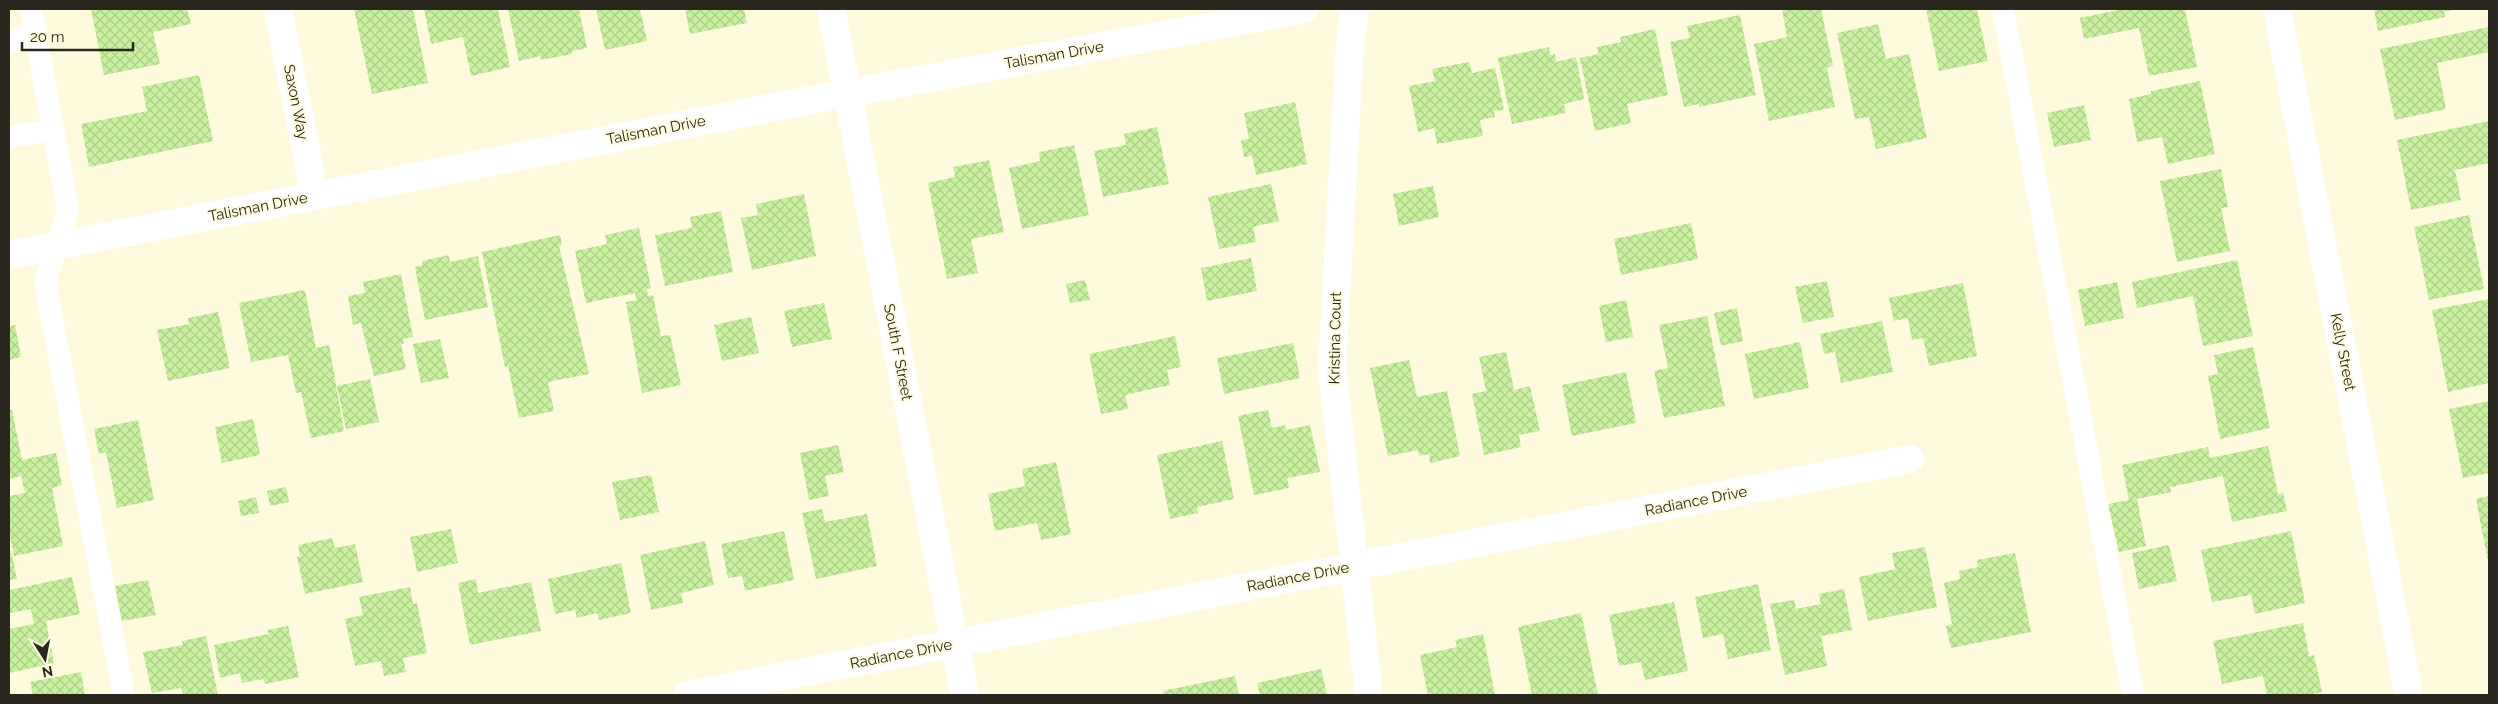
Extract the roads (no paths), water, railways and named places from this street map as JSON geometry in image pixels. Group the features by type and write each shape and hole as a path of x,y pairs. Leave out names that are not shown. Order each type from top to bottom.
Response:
{"street":[{"name":"Saxon Way","path":"278,9 315,196"},
{"name":"South F Street","path":"831,9 965,695"},
{"name":"Talisman Drive","path":"9,255 848,93 1304,9"},
{"name":"Kristina Court","path":"1355,9 1350,43 1332,368 1353,567 1369,695"},
{"name":"Kelly Street","path":"2277,9 2409,695"},
{"name":"Radiance Drive","path":"686,695 1910,459"}],"lane":[{"path":"31,9 68,210 45,282 124,695"},
{"path":"2002,9 2132,695"},
{"path":"9,41 36,35"},
{"path":"9,137 53,130"}]}
